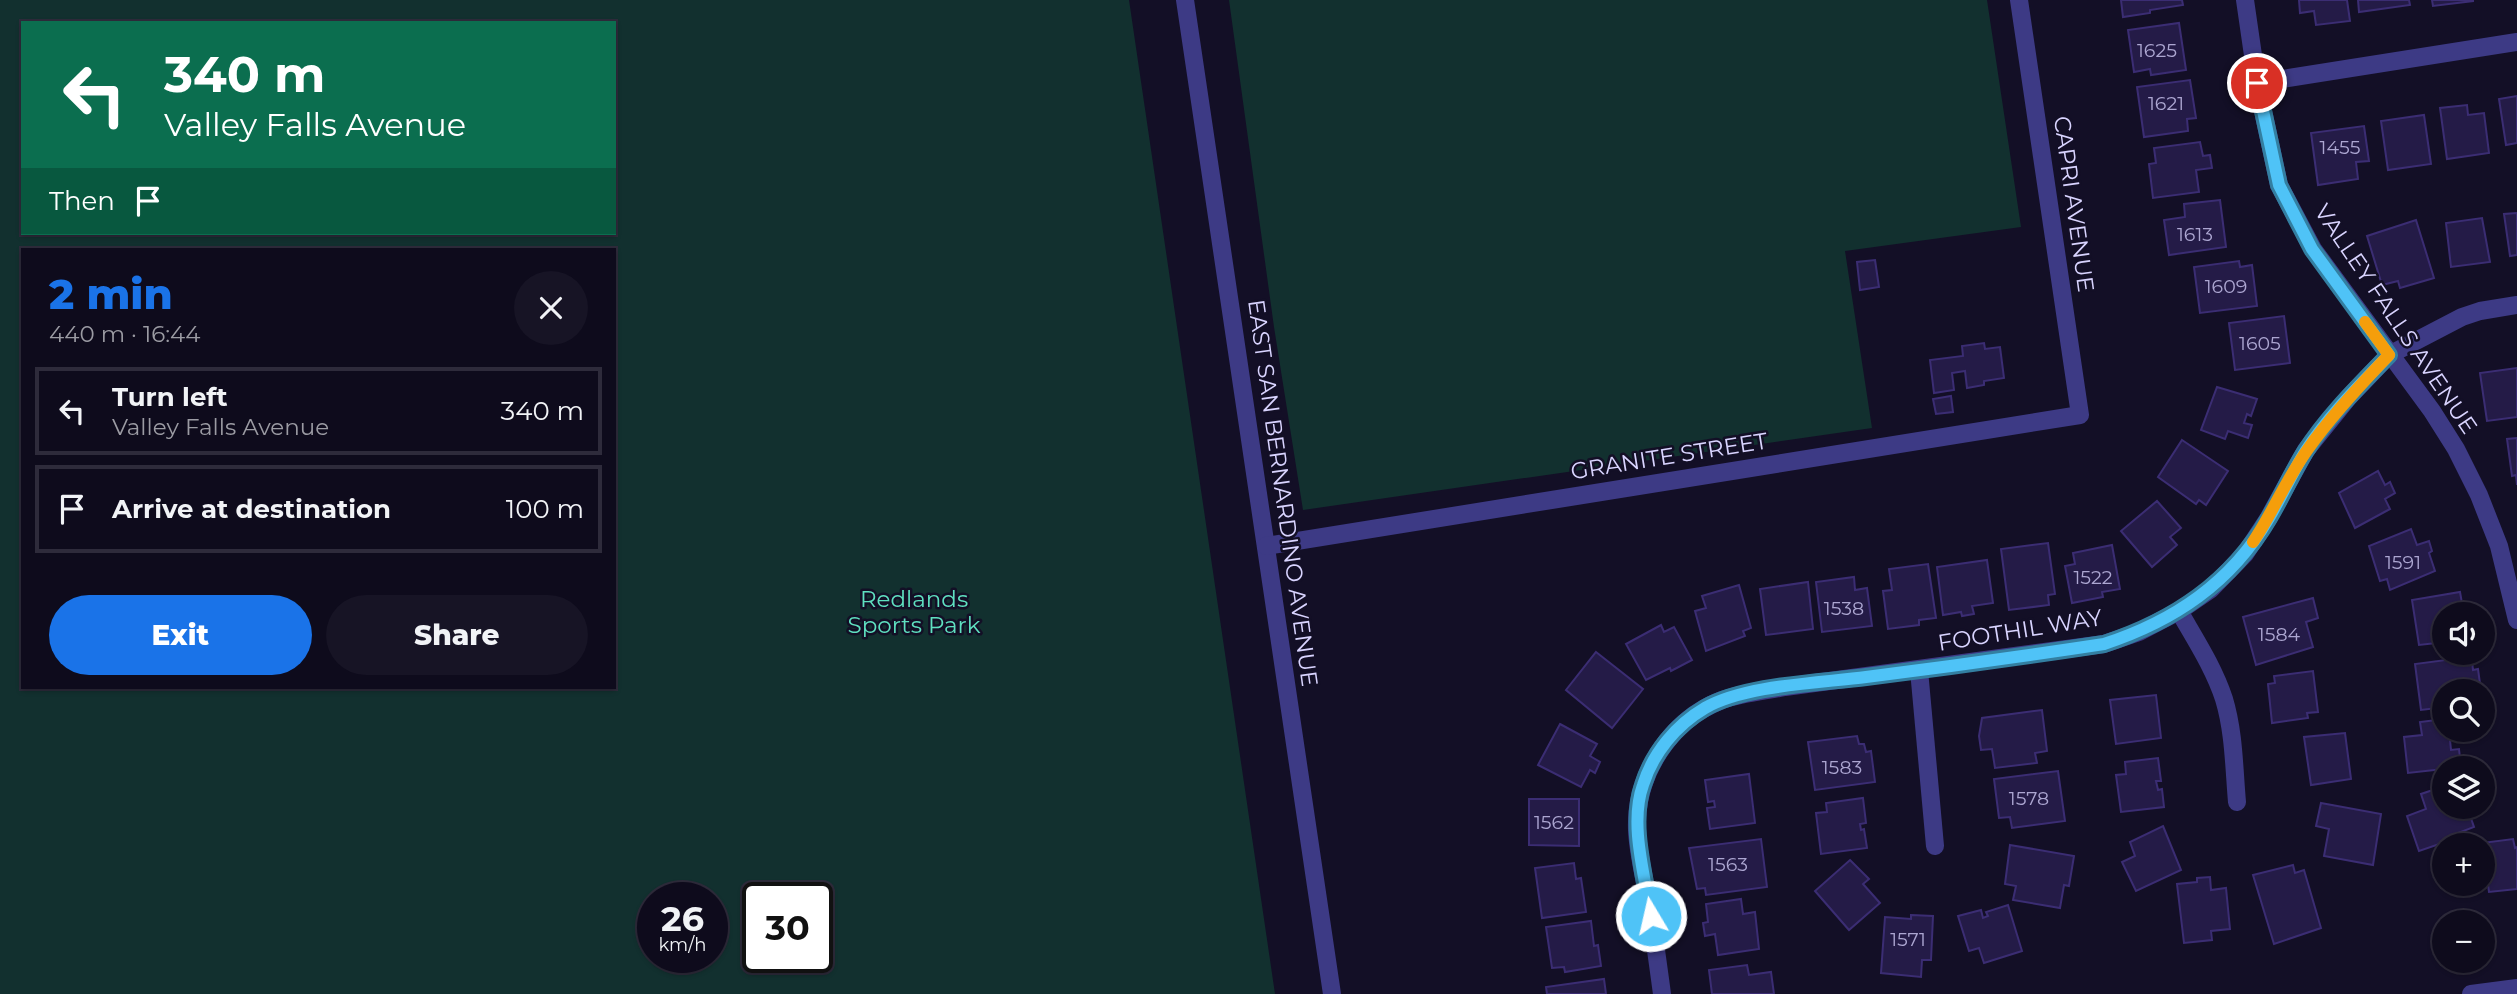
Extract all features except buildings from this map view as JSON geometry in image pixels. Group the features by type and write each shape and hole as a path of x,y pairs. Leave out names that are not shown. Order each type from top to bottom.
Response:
{"street":[{"name":"EAST SAN BERNARDINO AVENUE","path":"1185,0 1332,994"},
{"name":"CAPRI AVENUE","path":"2020,0 2080,415"},
{"name":"VALLEY FALLS AVENUE","path":"2245,0 2257,83 2279,185 2312,249 2432,411 2456,449 2479,495 2499,546 2517,620"},
{"path":"2257,83 2517,42"},
{"name":"FOOTHIL WAY","path":"1662,994 1637,829 1642,786 1658,751 1681,726 1704,709 1724,700 1785,687 2104,644 2138,632 2179,611 2211,589 2245,554 2268,519 2306,450 2348,398 2389,355 2462,317 2517,305"},
{"name":"GRANITE STREET","path":"1266,546 2080,415"},
{"path":"2179,611 2215,676 2223,697 2230,723 2237,802"},
{"path":"1919,670 1935,846"},
{"path":"2471,994 2517,988"}],"green space":[{"name":"Redlands Sports Park","path":"0,0 1129,0 1275,994 0,994"},
{"path":"1229,0 1987,0 2021,227 1845,251 1872,428 1303,510 1274,327"}],"slow traffic":[{"path":"2253,542 2306,450 2348,398 2389,355 2365,322"}],"route":[{"path":"1651,916 1637,829 1642,786 1658,751 1681,726 1704,709 1724,700 1785,687 2104,644 2138,632 2179,611 2211,589 2245,554 2268,519 2306,450 2348,398 2389,355 2312,249 2279,185 2257,83"}]}
